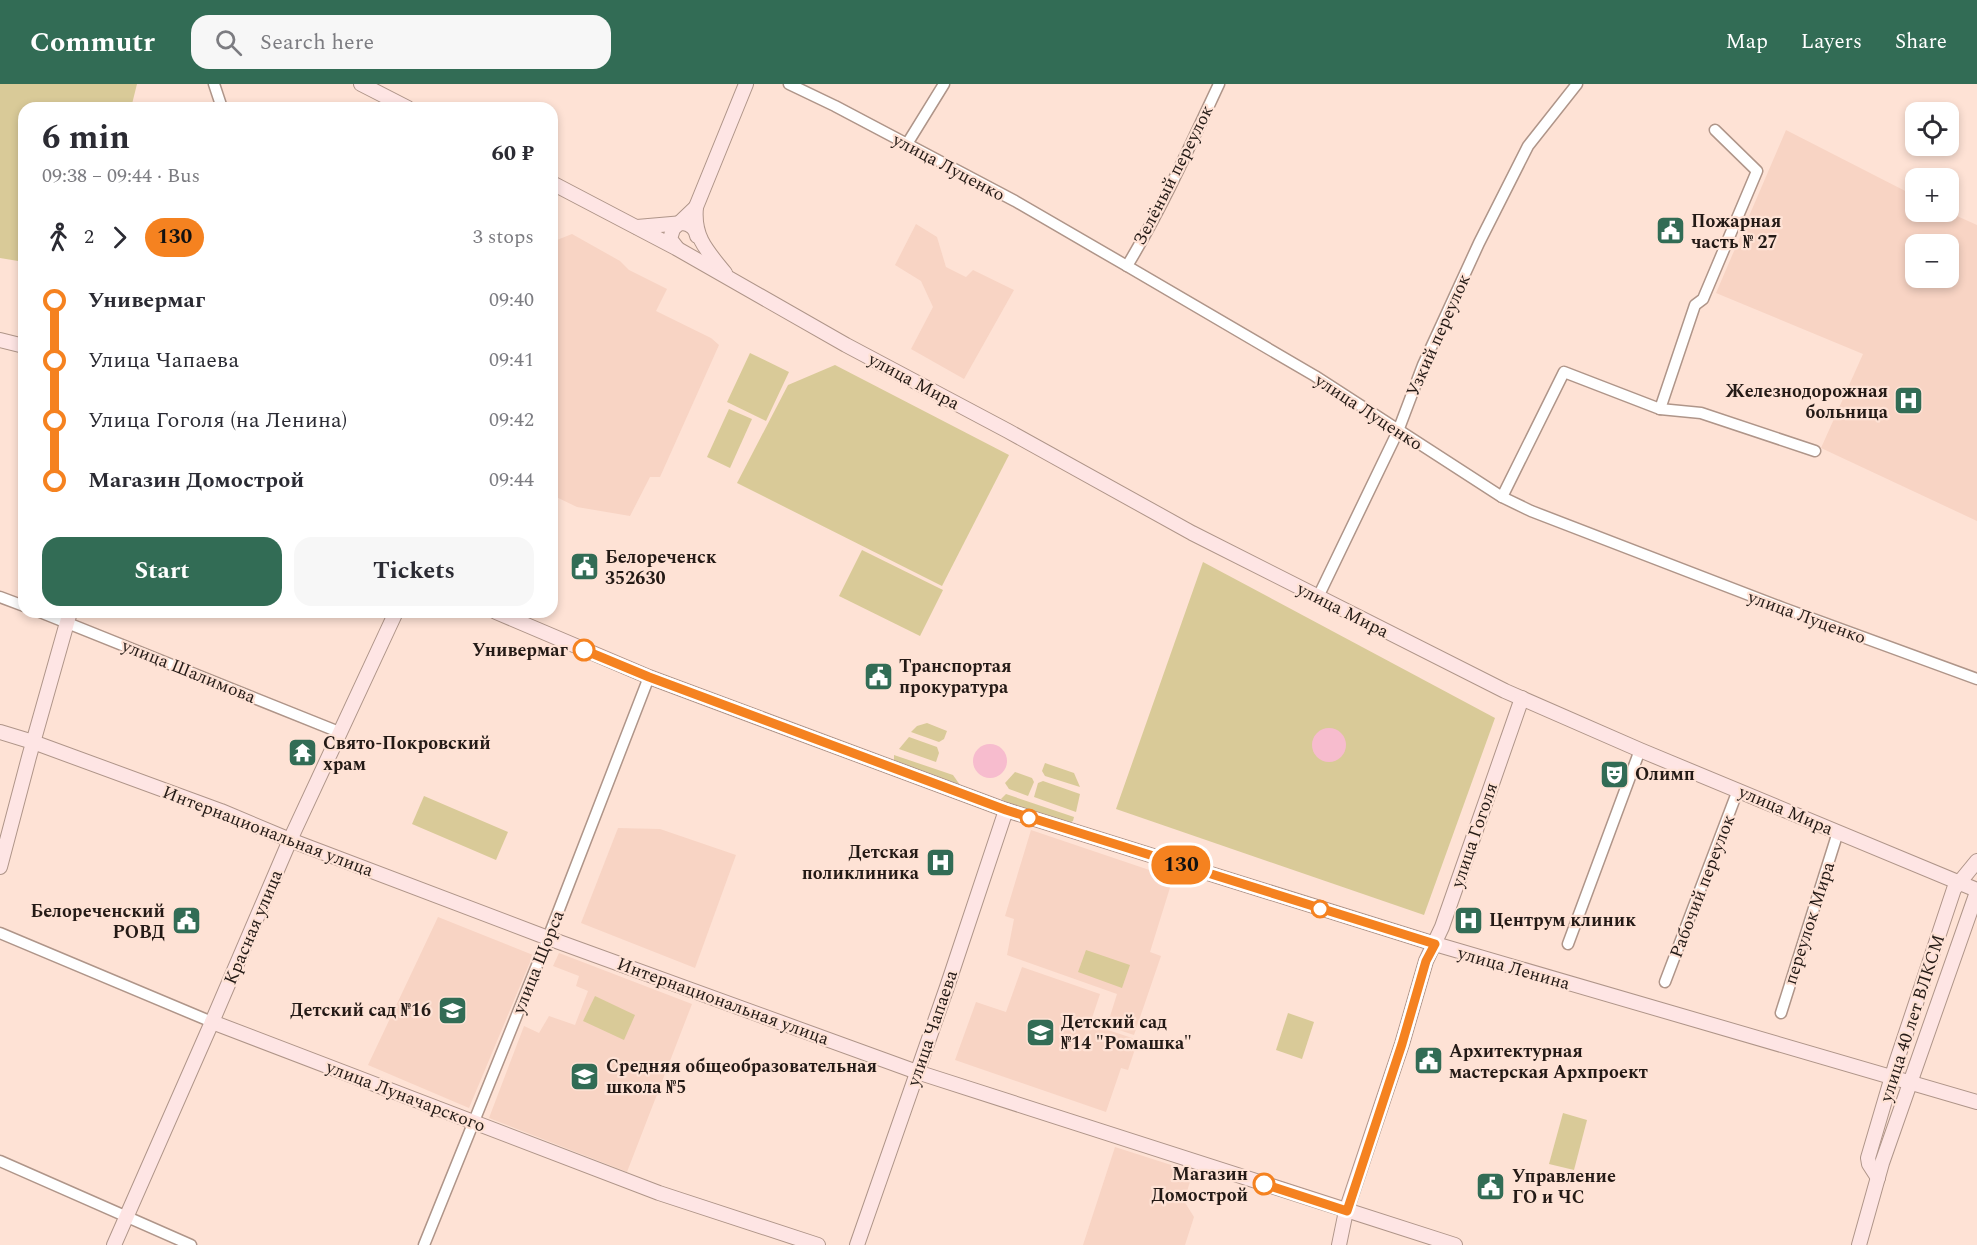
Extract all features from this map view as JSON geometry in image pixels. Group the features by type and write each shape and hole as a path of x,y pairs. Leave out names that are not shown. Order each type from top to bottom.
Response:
{"street":[{"path":"214,84 220,102"},
{"path":"361,84 396,102"},
{"path":"696,207 670,234 672,244 676,248 688,249 694,246 697,234 696,207 746,84"},
{"name":"улица Луценко","path":"789,84 1015,201 1315,376 1502,497 1530,511 1664,563 1977,679"},
{"path":"907,144 944,84"},
{"name":"Зелёный переулок","path":"1127,266 1149,230 1177,175 1218,84"},
{"name":"Узкий переулок","path":"1318,597 1398,431 1437,334 1479,243 1528,146 1577,84"},
{"path":"1660,409 1695,305 1703,299 1757,171 1715,130"},
{"name":"улица Мира","path":"558,186 676,248 733,282 1192,532 1377,628 1522,698 1640,750 1977,891"},
{"path":"636,227 683,223 689,224 697,234"},
{"name":"улица Мира","path":"697,234 733,282"},
{"path":"0,340 18,344"},
{"path":"1502,497 1564,372 1660,409 1701,413 1815,452"},
{"path":"0,597 18,604"},
{"path":"0,867 69,618"},
{"name":"улица Шалимова","path":"71,618 339,732"},
{"name":"Красная улица","path":"114,1245 213,1022 290,840 393,618"},
{"name":"улица Ленина","path":"510,618 649,677 1006,810 1435,944 1977,1102"},
{"name":"улица Ленина","path":"528,618 641,666 649,677"},
{"name":"улица Щорса","path":"424,1245 475,1123 649,677"},
{"name":"улица Гоголя","path":"1339,1245 1347,1211 1402,1044 1426,961 1435,944 1522,698"},
{"name":"Интернациональная улица","path":"0,732 221,810 290,840 548,938 917,1072 1455,1245"},
{"path":"1568,944 1640,750"},
{"name":"Рабочий переулок","path":"1665,982 1738,790"},
{"name":"улица Чапаева","path":"857,1245 1006,810"},
{"name":"переулок Мира","path":"1781,1013 1838,832"},
{"name":"улица 40 лет ВЛКСМ","path":"1878,1178 1868,1158 1892,1077 1954,889 1977,862"},
{"name":"улица 40 лет ВЛКСМ","path":"1977,862 1977,876"},
{"name":"улица 40 лет ВЛКСМ","path":"1859,1245 1878,1178 1977,891"},
{"name":"улица Луначарского","path":"0,933 213,1022 475,1123 659,1193 818,1245"},
{"path":"0,1161 191,1245"}],"shaded area":[{"path":"0,84 137,84 132,102 18,102 18,261 0,258"},
{"path":"1786,130 1905,191 1905,222 1959,222 1959,217 1977,225 1977,521 1821,448 1863,354 1716,293"},
{"path":"916,224 937,237 946,267 966,277 973,270 1014,290 964,379 911,349 933,307 921,281 895,265"},
{"path":"572,234 620,261 629,270 667,289 656,311 711,338 719,345 660,477 650,477 630,516 577,507 558,498 558,240"},
{"path":"750,353 789,372 766,421 727,402"},
{"path":"835,365 1009,455 942,586 737,483 788,385"},
{"path":"729,409 752,419 730,468 707,457"},
{"path":"862,550 943,590 920,636 839,596"},
{"path":"1203,562 1495,718 1424,915 1116,809"},
{"path":"927,723 947,731 944,739 939,742 911,732 917,726"},
{"path":"1329,728 1341,733 1346,745 1341,757 1329,762 1317,757 1312,745 1317,733"},
{"path":"909,737 937,747 939,753 936,762 899,749"},
{"path":"990,744 1002,749 1007,761 1002,773 990,778 978,773 973,761 978,749"},
{"path":"894,755 953,775 960,785 943,783 896,765"},
{"path":"1045,763 1074,773 1080,787 1045,776 1042,771"},
{"path":"1015,772 1032,778 1034,782 1028,796 1009,789 1005,783"},
{"path":"1043,781 1080,794 1076,812 1034,797 1038,783"},
{"path":"1006,794 1074,817 1073,821 1067,824 1021,811 1001,799"},
{"path":"424,796 508,832 496,860 412,824"},
{"path":"618,828 660,829 736,855 695,968 581,923"},
{"path":"1031,830 1173,878 1150,952 1161,956 1134,1035 1107,1026 1117,994 1007,955 1014,919 1005,916"},
{"name":"Детский сад №16","path":"438,917 533,955 469,1108 368,1065"},
{"path":"1086,950 1130,965 1122,988 1078,972"},
{"name":"Средняя общеобразовательная школа №5","path":"559,953 692,1004 627,1172 489,1118 524,1026 539,1033 549,1016 575,1025 588,991 576,986 579,976 553,966"},
{"name":"Детский сад №14 \"Ромашка\"","path":"1022,967 1100,994 1090,1024 1138,1040 1128,1070 1121,1068 1106,1112 955,1060 976,1002 1006,1012"},
{"path":"595,996 635,1015 624,1040 583,1021"},
{"path":"1288,1013 1314,1022 1302,1059 1276,1050"},
{"path":"1563,1113 1587,1120 1574,1170 1549,1164"},
{"path":"1115,1147 1193,1172 1184,1201 1194,1217 1185,1245 1083,1245"}],"bus line":[{"name":"130","path":"584,650 805,737 1006,810 1435,944 1418,984 1402,1044 1347,1211 1264,1184"}],"place":[{"name":"Пожарная часть № 27","path":"1670,231"},
{"name":"Железнодорожная больница","path":"1909,401"},
{"name":"Белореченск 352630","path":"584,567"},
{"name":"Универмаг","path":"584,650"},
{"name":"Транспортая прокуратура","path":"878,676"},
{"name":"Свято-Покровский храм","path":"302,753"},
{"name":"Олимп","path":"1614,774"},
{"name":"Детская поликлиника","path":"940,862"},
{"name":"Центрум клиник","path":"1468,920"},
{"name":"Белореченский РОВД","path":"186,921"},
{"name":"Детский сад №16","path":"452,1010"},
{"name":"Детский сад №14 \"Ромашка\"","path":"1040,1032"},
{"name":"Архитектурная мастерская Архпроект","path":"1428,1061"},
{"name":"Средняя общеобразовательная школа №5","path":"585,1076"},
{"name":"Магазин Домострой","path":"1264,1184"},
{"name":"Управление ГО и ЧС","path":"1491,1186"}]}
